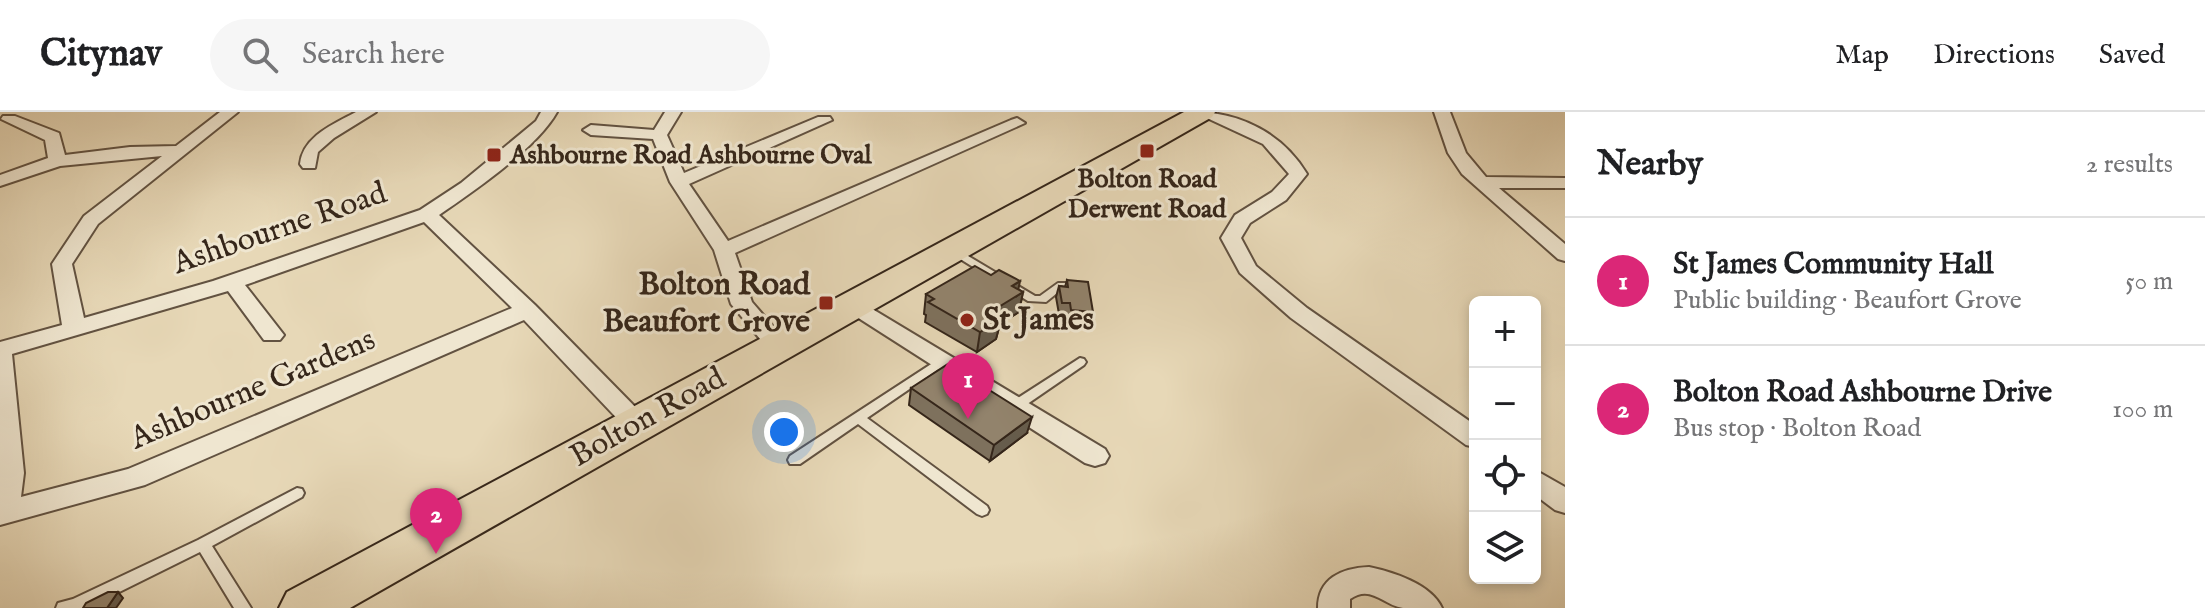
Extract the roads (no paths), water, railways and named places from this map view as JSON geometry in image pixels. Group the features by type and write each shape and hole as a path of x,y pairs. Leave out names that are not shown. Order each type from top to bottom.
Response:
{"main road":[{"name":"Bolton Road","path":"305,608 1202,112"}],"street":[{"path":"74,327 62,264 91,220 230,112"},
{"path":"309,164 310,151 328,134 368,112"},
{"name":"Ashbourne Road","path":"0,350 232,282 427,214 467,187 542,124 549,112"},
{"path":"659,135 673,112"},
{"path":"1202,112 1274,142 1288,154 1298,174 1279,196 1242,219 1231,238 1247,269 1299,313 1469,434"},
{"path":"1442,112 1457,153 1482,182 1565,255"},
{"path":"9,119 53,137 57,161"},
{"path":"679,182 824,120"},
{"path":"724,250 1017,123"},
{"path":"591,130 659,135"},
{"path":"659,135 679,182 724,250 742,304 778,346"},
{"path":"0,181 57,161 130,152 179,151"},
{"path":"1482,182 1565,183"},
{"path":"427,214 527,310 637,424"},
{"path":"232,282 272,335"},
{"path":"854,305 1095,456"},
{"name":"Ashbourne Gardens","path":"2,514 135,478 527,310"},
{"path":"0,350 10,473 2,514"},
{"path":"1541,484 1565,502"},
{"path":"1334,608 1334,593 1346,582 1364,578 1399,591 1426,608"}],"lane":[{"path":"953,250 1032,299 1042,300 1062,285"},
{"path":"795,460 942,361"},
{"path":"1015,406 1080,362"},
{"path":"859,418 982,510"},
{"path":"64,608 75,606 203,544 297,493"},
{"path":"203,544 243,608"}],"place":[{"name":"Bolton Road Derwent Road","path":"1147,151"},
{"name":"Ashbourne Road Ashbourne Oval","path":"494,155"},
{"name":"Bolton Road Beaufort Grove","path":"826,303"},
{"name":"St James","path":"967,320"},
{"name":"St James Community Hall","path":"968,419"},
{"name":"Bolton Road Ashbourne Drive","path":"436,554"}]}
